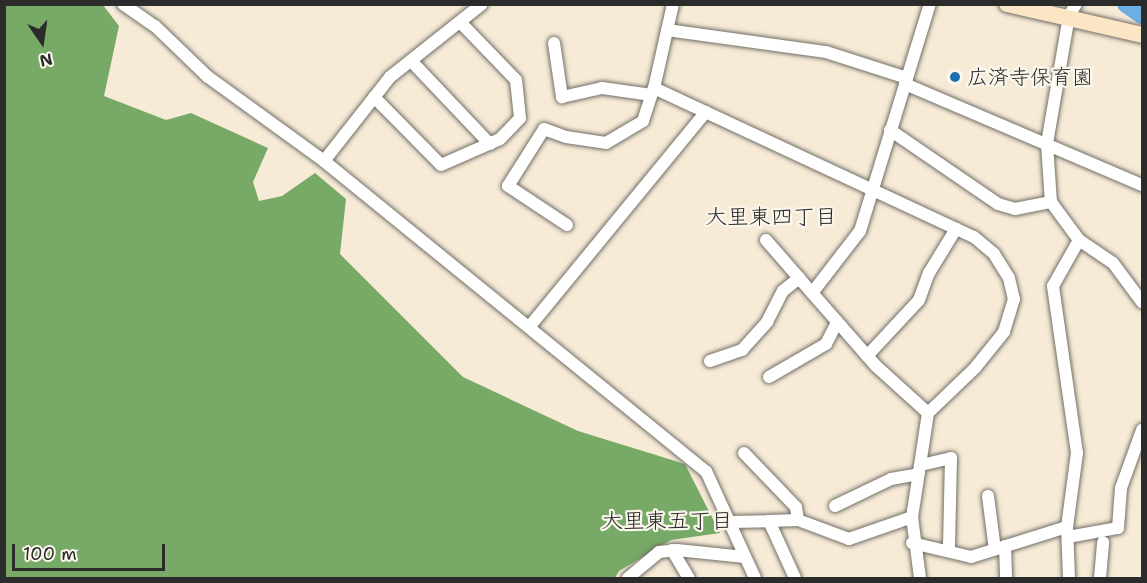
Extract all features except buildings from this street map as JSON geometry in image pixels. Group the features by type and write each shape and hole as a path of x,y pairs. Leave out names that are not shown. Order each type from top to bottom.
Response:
{"main road":[{"path":"1006,4 1072,10 1143,34"}],"street":[{"path":"123,4 154,26 208,77 324,161 706,471 755,579"},
{"path":"324,161 390,77 462,24 482,4"},
{"path":"567,225 508,186 544,129 566,137 606,143 643,121 653,91 673,4"},
{"path":"812,293 860,231 870,191 930,4"},
{"path":"1072,10 1047,144 1051,202 1078,240 1113,263 1143,302"},
{"path":"374,97 441,165 490,144 520,118 516,80 462,24"},
{"path":"667,30 826,52 906,81 1143,185"},
{"path":"554,43 562,97 602,88 653,91 706,112 870,191 974,237 994,254 1009,278 1014,299 1004,332 975,368 928,413 912,517 912,543 920,579"},
{"path":"415,65 490,144"},
{"path":"530,326 706,112"},
{"path":"890,130 998,204 1015,209 1051,202"},
{"path":"867,356 919,300 929,273 956,229"},
{"path":"766,240 867,356 928,413"},
{"path":"1069,579 1068,532 1077,453 1053,286 1078,240"},
{"path":"710,361 742,350 767,322 783,291 799,278"},
{"path":"770,377 826,344 837,321"},
{"path":"912,543 949,549 971,557 1068,532 1118,528 1121,488 1143,430"},
{"path":"744,453 796,507 798,520"},
{"path":"835,506 891,478 951,458 949,549"},
{"path":"988,496 1006,579"},
{"path":"730,522 798,520 849,540 912,517"},
{"path":"769,521 795,579"},
{"path":"1100,579 1102,542"},
{"path":"628,579 659,552 672,550 745,557"},
{"path":"672,550 688,579"}],"green space":[{"path":"4,5 103,5 119,26 104,96 166,120 191,113 268,148 253,182 259,201 282,196 315,173 346,199 340,254 463,377 578,431 685,464 720,533 671,540 619,571 615,578 5,578"}],"waterway":[{"path":"1126,4 1142,15"}],"place":[{"name":"広済寺保育園","path":"955,77"}],"district":[{"name":"大里東四丁目","path":"771,217"},
{"name":"大里東五丁目","path":"667,521"}]}
